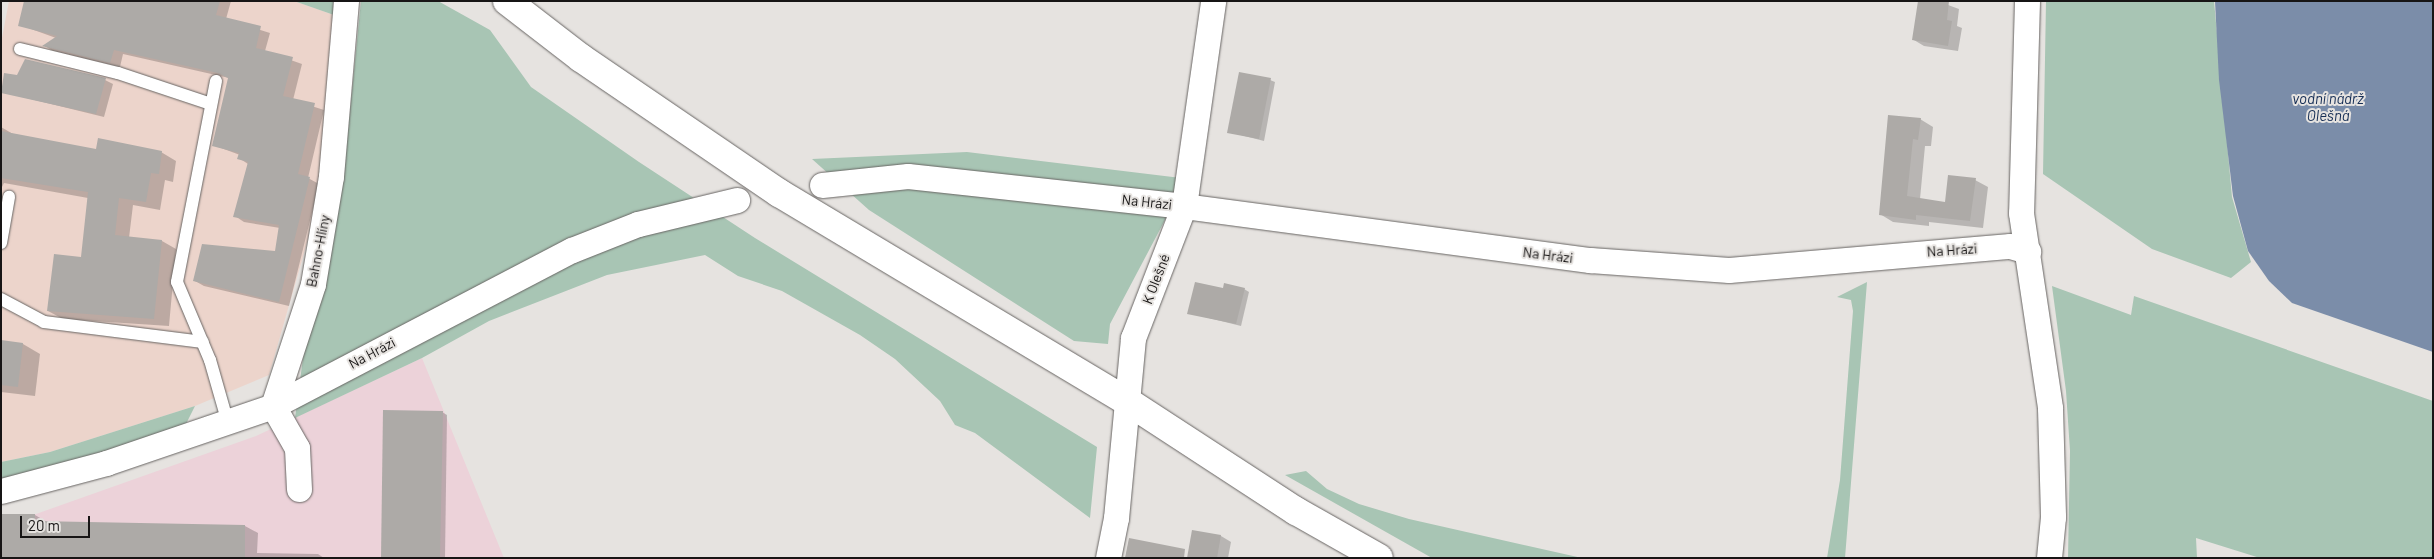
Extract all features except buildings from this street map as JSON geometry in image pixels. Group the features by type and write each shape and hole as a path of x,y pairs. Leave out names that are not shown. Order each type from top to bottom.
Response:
{"street":[{"name":"Bahno-Hlíny","path":"273,406 313,284 331,176 346,1"},
{"path":"507,1 581,58 779,193 1127,401 1296,511 1379,558"},
{"name":"K Olešné","path":"1108,558 1116,518 1133,338 1184,206 1213,1"},
{"path":"2027,1 2021,213 2050,408 2053,517 2049,558"},
{"name":"Na Hrázi","path":"822,185 908,176 1184,206 1590,260 1729,270 2010,246 2028,251"},
{"name":"Na Hrázi","path":"1,492 106,463 228,423 273,406 572,250 638,224 737,200"},
{"path":"273,406 297,448 299,489"}],"lane":[{"path":"20,49 118,72 211,104"},
{"path":"216,81 177,282 203,342 228,423"},
{"path":"1,243 9,197"},
{"path":"1,299 44,322 203,342"}],"shaded area":[{"path":"9,1 294,1 334,15 317,208 269,375 195,406 50,452 1,462 1,43"},
{"path":"422,358 504,558 1,558 1,514 36,514 256,436"}],"green space":[{"path":"294,1 333,1 334,15"},
{"path":"361,1 438,1 490,30 531,87 639,162 755,238 1097,447 1090,518 975,433 955,425 940,401 895,359 860,335 782,291 738,276 705,255 607,275 489,321 422,358 295,418 303,358 343,179"},
{"path":"2046,1 2214,1 2232,197 2251,262 2231,278 2152,249 2043,174"},
{"path":"967,152 1181,178 1165,220 1110,324 1108,344 1074,341 869,210 812,159"},
{"path":"1867,282 1845,558 1827,558 1840,480 1853,311 1851,300 1837,297"},
{"path":"2052,286 2131,315 2134,296 2433,401 2433,558 2260,558 2196,538 2197,558 2068,558 2070,451 2066,391"},
{"path":"195,406 186,424 171,435 1,480 1,462 50,452"},
{"path":"1306,471 1327,489 1359,504 1409,519 1582,558 1432,558 1285,475"}],"water":[{"name":"vodní nádrž Olešná","path":"2215,1 2433,1 2433,352 2292,303 2269,281 2248,251 2233,196 2219,80"}]}
